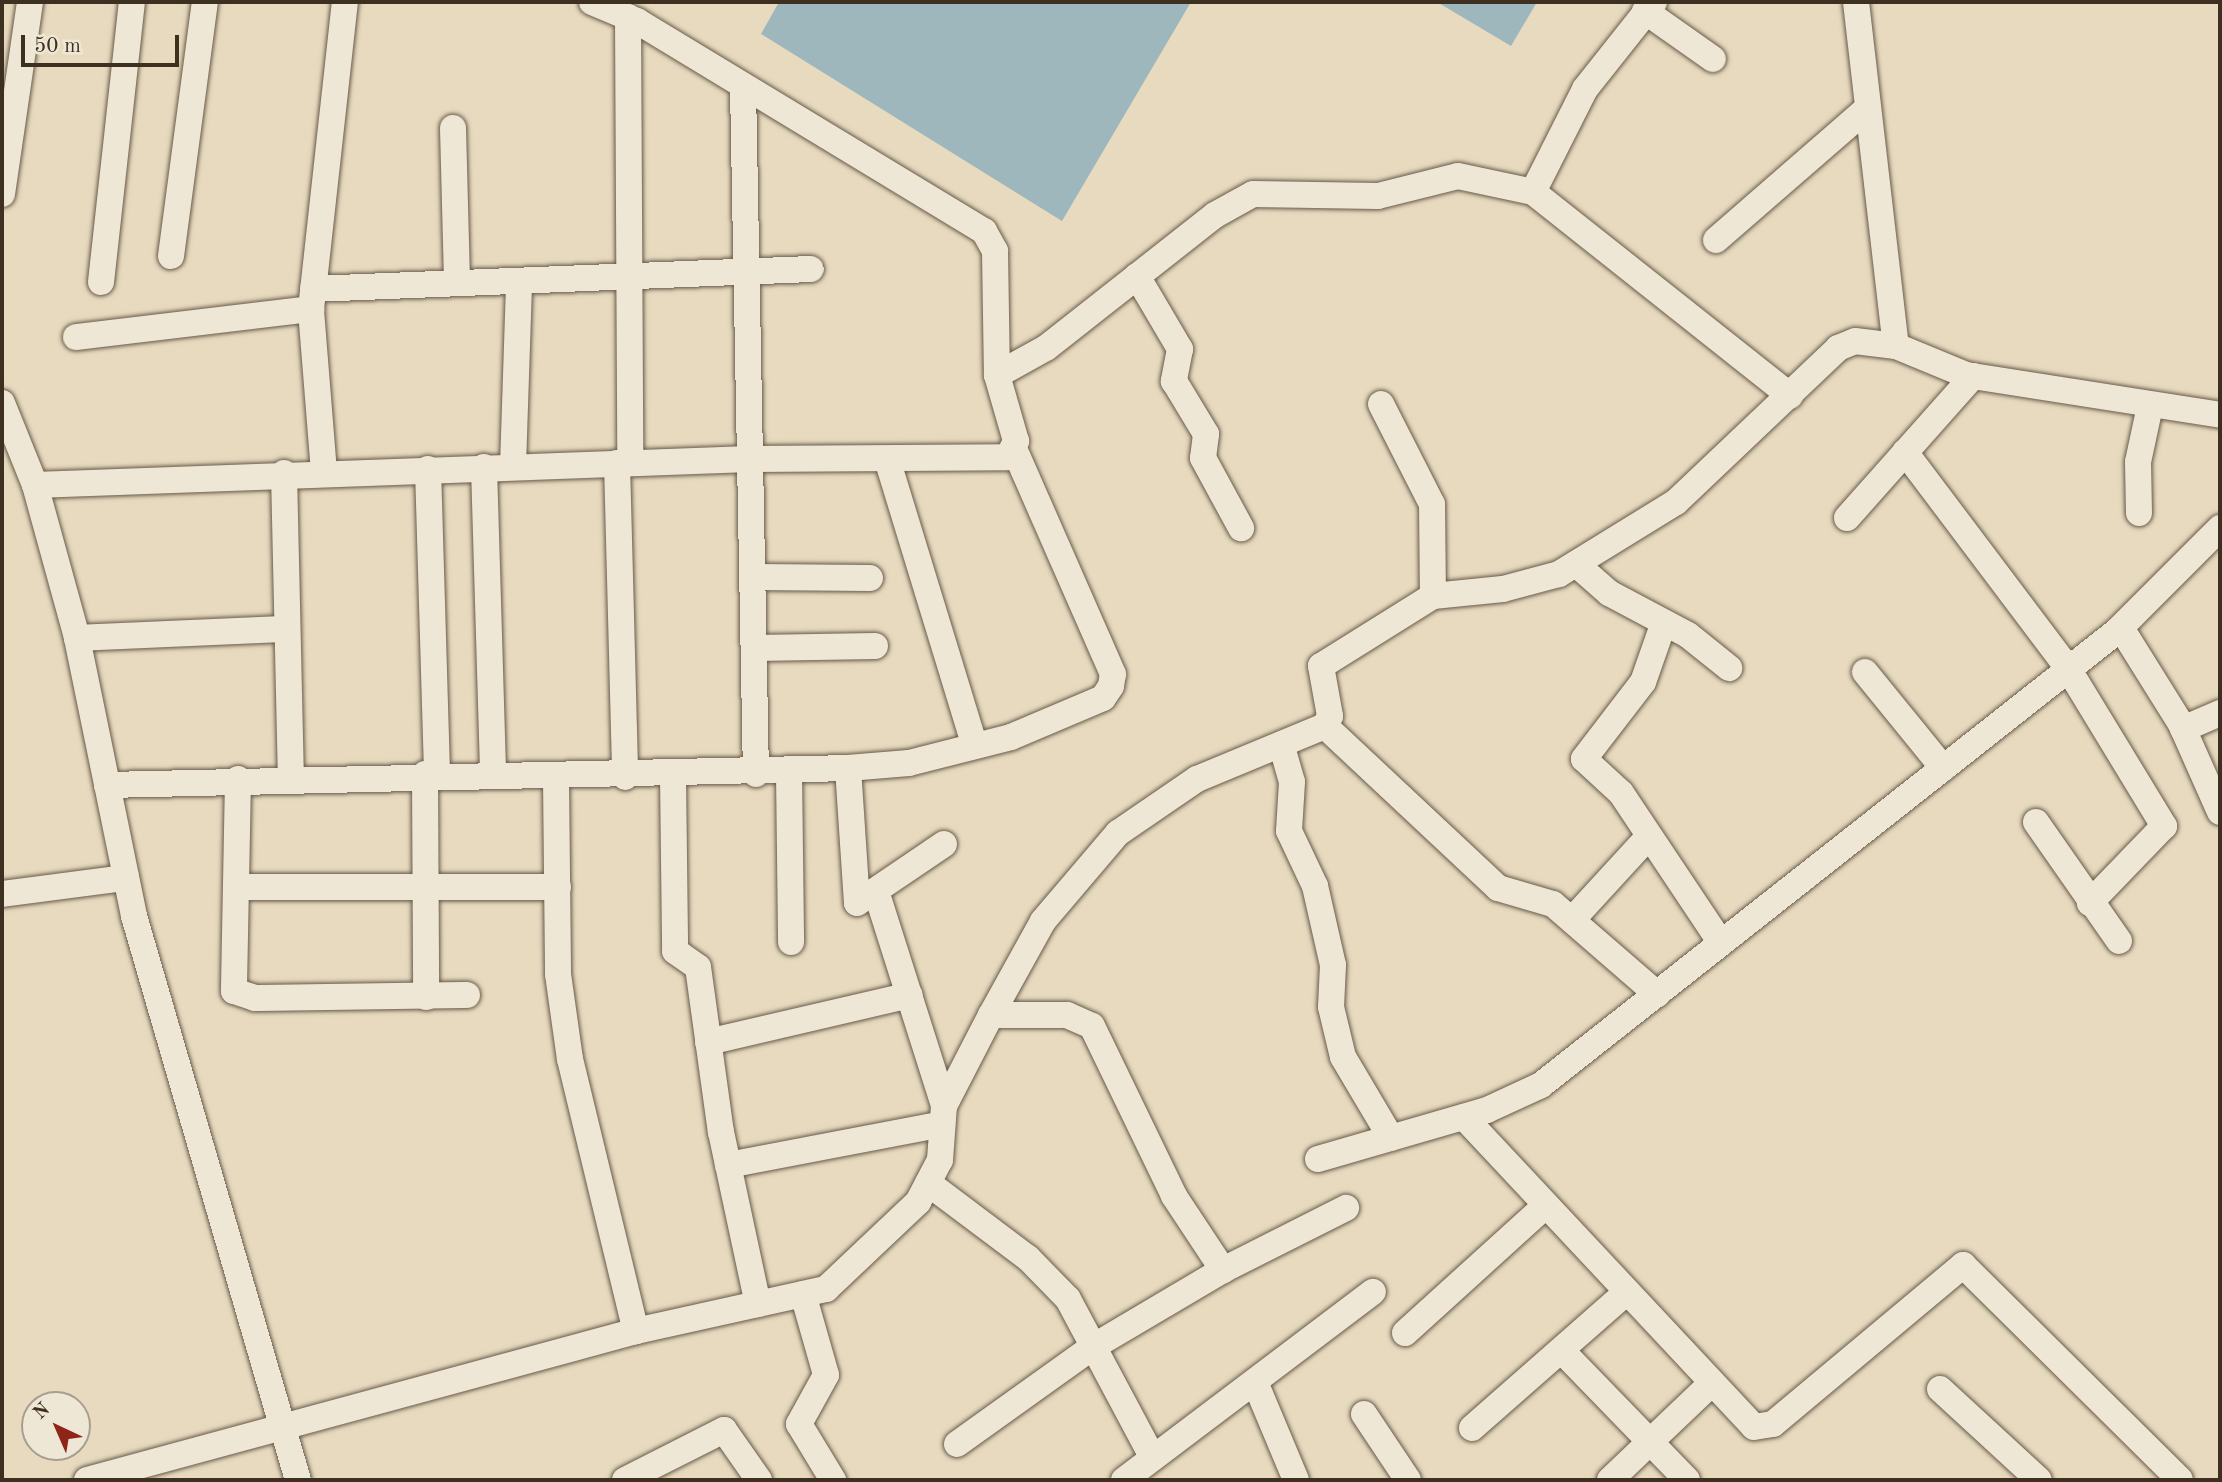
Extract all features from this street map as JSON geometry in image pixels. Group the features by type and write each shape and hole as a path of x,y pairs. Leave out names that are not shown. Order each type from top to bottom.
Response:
{"street":[{"path":"2,194 30,2"},
{"path":"101,282 132,2"},
{"path":"171,256 205,2"},
{"path":"324,472 312,299 345,2"},
{"path":"107,785 431,774 556,778 756,774 909,763 975,746 1103,698 1113,674 1015,451 997,375 996,262 984,231 628,17 592,2"},
{"path":"1856,2 1896,346"},
{"path":"1533,192 1585,89 1650,7 1713,59"},
{"path":"625,777 624,463 628,17"},
{"path":"743,87 743,271 757,577 756,774"},
{"path":"1716,240 1868,108"},
{"path":"453,128 457,283"},
{"path":"997,375 1046,348 1137,276 1253,194 1378,196 1458,176 1533,192 1790,397"},
{"path":"76,337 312,299 457,283 811,269"},
{"path":"1137,276 1180,349 1174,381 1206,434 1203,458 1241,528"},
{"path":"513,466 519,281"},
{"path":"943,1115 991,1015 1043,921 1118,833 1196,779 1282,747 1325,726 1330,716 1321,666 1433,596 1503,589 1576,564 1676,502 1790,397 1838,348 1855,341 1896,346 1973,376 2220,415"},
{"path":"1847,517 1973,376"},
{"path":"2,403 35,485 77,638 126,878 298,1480"},
{"path":"1381,404 1432,504 1433,596"},
{"path":"2139,513 2138,462 2150,406"},
{"path":"35,485 284,473 750,459 1008,457 1015,451"},
{"path":"1905,452 2069,670 2164,826 2090,903"},
{"path":"887,459 975,746"},
{"path":"484,467 493,776"},
{"path":"426,996 425,887 431,774 428,469"},
{"path":"284,473 291,778"},
{"path":"1318,1159 1464,1117 1541,1085 1657,994 1719,940 2121,628 2220,530"},
{"path":"1576,564 1609,593 1663,625 1688,635 1729,668"},
{"path":"757,577 870,578"},
{"path":"1663,625 1643,681 1584,759 1622,793 1648,837 1719,940"},
{"path":"2121,628 2183,729 2220,812"},
{"path":"77,638 287,629"},
{"path":"756,648 875,646"},
{"path":"1865,673 1943,768"},
{"path":"2183,729 2220,713"},
{"path":"1325,726 1497,888 1553,904 1657,994"},
{"path":"1282,747 1292,782 1289,831 1315,886 1333,965 1331,1007 1343,1057 1391,1138"},
{"path":"848,768 857,903 944,844"},
{"path":"789,772 790,942"},
{"path":"673,776 675,951 698,967 729,1165 758,1304"},
{"path":"556,778 558,974 569,1059 636,1331"},
{"path":"238,779 232,981 241,996 467,995"},
{"path":"2036,822 2119,941"},
{"path":"1572,920 1648,837"},
{"path":"2,894 126,878"},
{"path":"236,887 558,887"},
{"path":"87,1480 636,1331 826,1289 871,1253 928,1183 940,1160 943,1115 910,995 876,891"},
{"path":"708,1042 910,995"},
{"path":"991,1015 1067,1015 1092,1026 1174,1196 1223,1270"},
{"path":"729,1165 943,1115"},
{"path":"1464,1117 1754,1427 1773,1424 1962,1265 2180,1480"},
{"path":"928,1183 1028,1258 1068,1299 1091,1348 1153,1458"},
{"path":"1405,1333 1546,1205"},
{"path":"957,1444 1091,1348 1223,1270 1346,1208"},
{"path":"1124,1480 1373,1292"},
{"path":"1472,1427 1563,1352 1627,1292"},
{"path":"803,1294 826,1375 799,1424 833,1480"},
{"path":"1563,1352 1687,1480"},
{"path":"1255,1382 1296,1480"},
{"path":"1610,1480 1712,1383"},
{"path":"1940,1389 2039,1480"},
{"path":"1364,1414 1408,1480"},
{"path":"625,1480 724,1430 759,1480"}],"water":[{"path":"779,2 1191,2 1062,221 761,34"},
{"path":"1437,2 1537,2 1511,46"}]}
